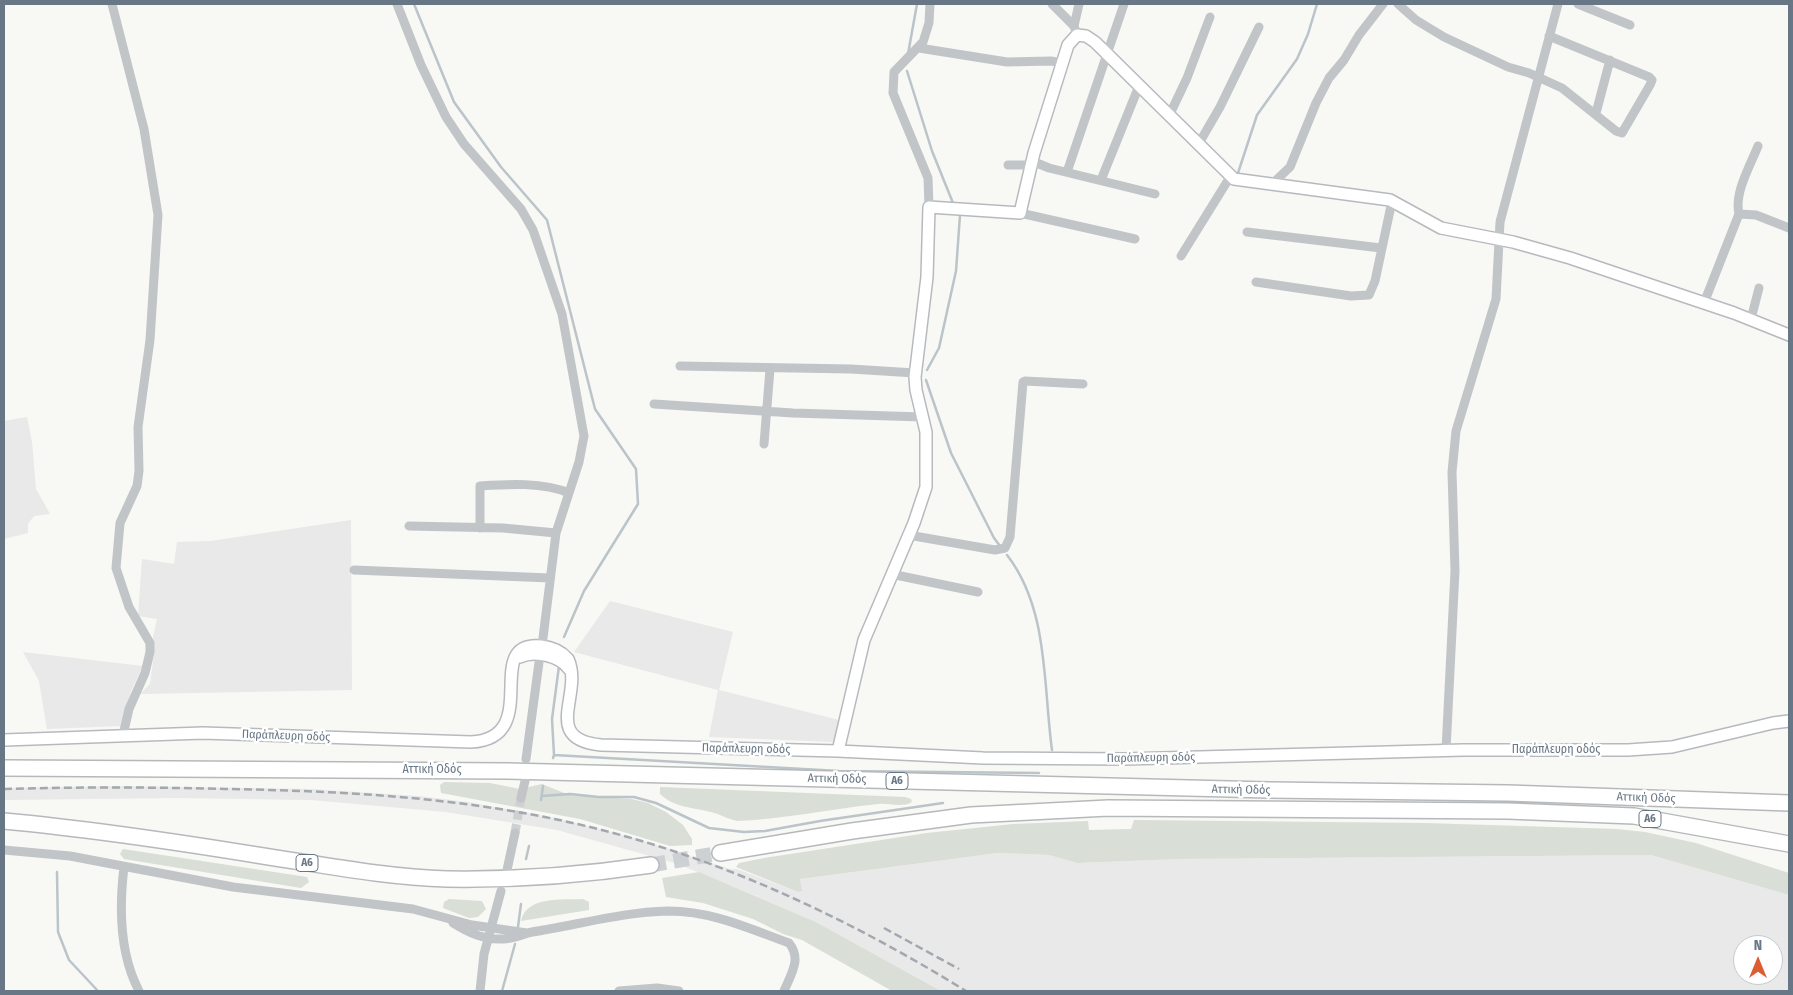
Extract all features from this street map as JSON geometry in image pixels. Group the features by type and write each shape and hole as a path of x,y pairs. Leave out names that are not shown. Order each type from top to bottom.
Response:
{"highway":[{"name":"Αττική Οδός","path":"4,768 517,771 1269,790 1508,793 1789,803"},
{"name":"Αττική Οδός","path":"720,853 852,831 971,815 1108,808 1508,811 1634,816 1789,844"},
{"name":"Α6","path":"4,820 92,829 332,866 421,877 539,877 613,871 651,865"}],"street":[{"path":"112,4 144,129 158,214 150,340 138,427 139,471 136,486 120,523 116,568 129,607 150,643 150,652 145,673 129,709 123,735"},
{"path":"397,4 421,65 446,117 481,166 527,218 556,293 584,436 569,493 556,532 526,760"},
{"path":"838,751 862,648 926,487 927,455 923,417 916,390 915,373 927,277 928,178 892,93 894,72 919,48 928,31 930,4"},
{"path":"1052,4 1075,31 1095,42 1230,177 1246,183 1353,194 1392,201 1441,228 1570,258 1751,319 1789,335"},
{"path":"1020,214 1031,163 1068,45 1075,31 1079,4"},
{"path":"1067,172 1124,4"},
{"path":"1271,185 1290,167 1328,78 1344,60 1359,35 1383,4"},
{"path":"1398,4 1416,20 1444,37 1508,67 1551,82 1596,113 1616,131 1622,133 1652,80 1610,60 1548,36"},
{"path":"1446,750 1456,571 1452,502 1454,447 1460,414 1496,299 1500,222 1558,4"},
{"path":"1578,4 1630,26"},
{"path":"1168,116 1187,78 1210,17"},
{"path":"1198,145 1220,107 1259,27"},
{"path":"919,48 1007,62 1051,61 1062,63"},
{"path":"1596,113 1610,60"},
{"path":"1535,89 1551,82"},
{"path":"1102,180 1139,86"},
{"path":"1704,303 1739,214 1738,203 1740,194 1758,146"},
{"path":"1008,165 1031,163 1155,194"},
{"path":"1182,256 1230,177"},
{"path":"1256,282 1351,296 1369,295 1375,281 1392,201"},
{"path":"929,207 1020,214 1092,228 1135,239"},
{"path":"1739,214 1756,216 1789,228"},
{"path":"1246,232 1381,248"},
{"path":"1751,319 1759,288"},
{"path":"680,366 851,369 915,373"},
{"path":"764,444 770,368"},
{"path":"908,535 995,550 1005,548 1010,537 1023,382 1083,384"},
{"path":"654,404 767,412 923,417"},
{"path":"480,528 480,486 539,486 556,488 569,493"},
{"path":"409,526 556,532"},
{"path":"354,570 550,578"},
{"path":"892,574 978,592"},
{"name":"Παράπλευρη οδός","path":"4,740 203,733 471,742 487,740 498,735 507,721 512,668 522,656 541,651 565,664 572,677 567,714 568,729 578,740 588,744 667,748 838,751 983,758 1124,759 1446,750 1628,750 1672,747 1773,722 1789,721"},
{"path":"521,798 525,780"},
{"path":"507,870 515,833"},
{"path":"4,850 70,856 233,887 413,909 448,919 527,933"},
{"path":"124,867 122,931 127,959 139,991"},
{"path":"480,991 488,938 501,891"},
{"path":"448,919 473,934 488,938 510,939 527,933 651,913 679,912 711,915 731,920 789,943 795,951 796,959 784,991"},
{"path":"619,991 658,988 680,991"}],"shaded area":[{"path":"27,417 32,442 36,489 50,514 34,516 28,524 28,533 4,539 4,421"},
{"path":"351,520 352,690 140,694 150,684 154,654 153,637 157,619 138,616 142,559 174,564 177,542 211,541"},
{"path":"610,601 733,632 719,690 839,720 834,742 709,737 718,690 574,652"},
{"path":"23,652 143,666 131,691 121,726 47,729 39,681"},
{"path":"444,782 490,783 520,789 542,784 569,795 632,799 648,803 666,812 683,825 692,839 692,845 670,846 580,819 441,793 440,785"},
{"path":"118,786 311,789 419,796 468,802 556,818 635,838 730,869 737,869 798,892 802,891 800,879 998,853 1049,855 1077,863 1179,859 1651,855 1789,895 1789,991 941,991 816,922 742,890 675,863 557,830 446,812 311,800 177,798 4,800 4,788"},
{"path":"660,787 905,797 911,799 912,802 904,805 878,804 737,821 671,802 660,794"},
{"path":"1134,820 1425,823 1617,829 1645,832 1696,843 1789,873 1789,895 1651,855 1179,859 1077,863 1049,855 998,853 800,879 802,891 798,892 736,867 739,863 764,858 927,833 1013,824 1088,821 1089,830 1131,829"},
{"path":"123,849 307,877 309,882 301,888 124,859 120,854"},
{"path":"699,872 816,922 941,991 892,991 802,940 783,934 753,919 703,903 666,897 662,878"},
{"path":"449,899 482,901 486,909 478,917 469,918 443,908 444,902"},
{"path":"583,899 589,902 589,910 521,921 524,913 537,903"}],"waterway":[{"path":"414,4 454,102 501,167 547,220 595,409 636,469 638,504 584,591 564,637"},
{"path":"908,54 917,4"},
{"path":"1238,173 1257,115 1297,59 1308,34 1317,4"},
{"path":"907,71 932,151 953,203"},
{"path":"927,370 939,348 956,271 960,215"},
{"path":"926,380 951,453 994,538 1000,546"},
{"path":"1007,555 1021,576 1037,623 1042,648 1052,750"},
{"path":"554,755 552,719 559,666"},
{"path":"553,758 554,755 839,771 1039,773"},
{"path":"541,800 543,786"},
{"path":"542,796 570,794 599,797 634,797 656,803 709,828 744,832 765,831 943,803"},
{"path":"526,859 529,846"},
{"path":"57,872 58,932 69,960 98,991"},
{"path":"518,927 521,904"},
{"path":"502,991 515,944"}],"tunnel":[{"path":"515,833 521,798"},
{"path":"651,865 720,853"}],"railway":[{"path":"4,789 142,788 365,794 457,803 549,818 643,842 692,857 740,875 787,895 878,940 966,991"},
{"path":"884,928 959,969"}]}
